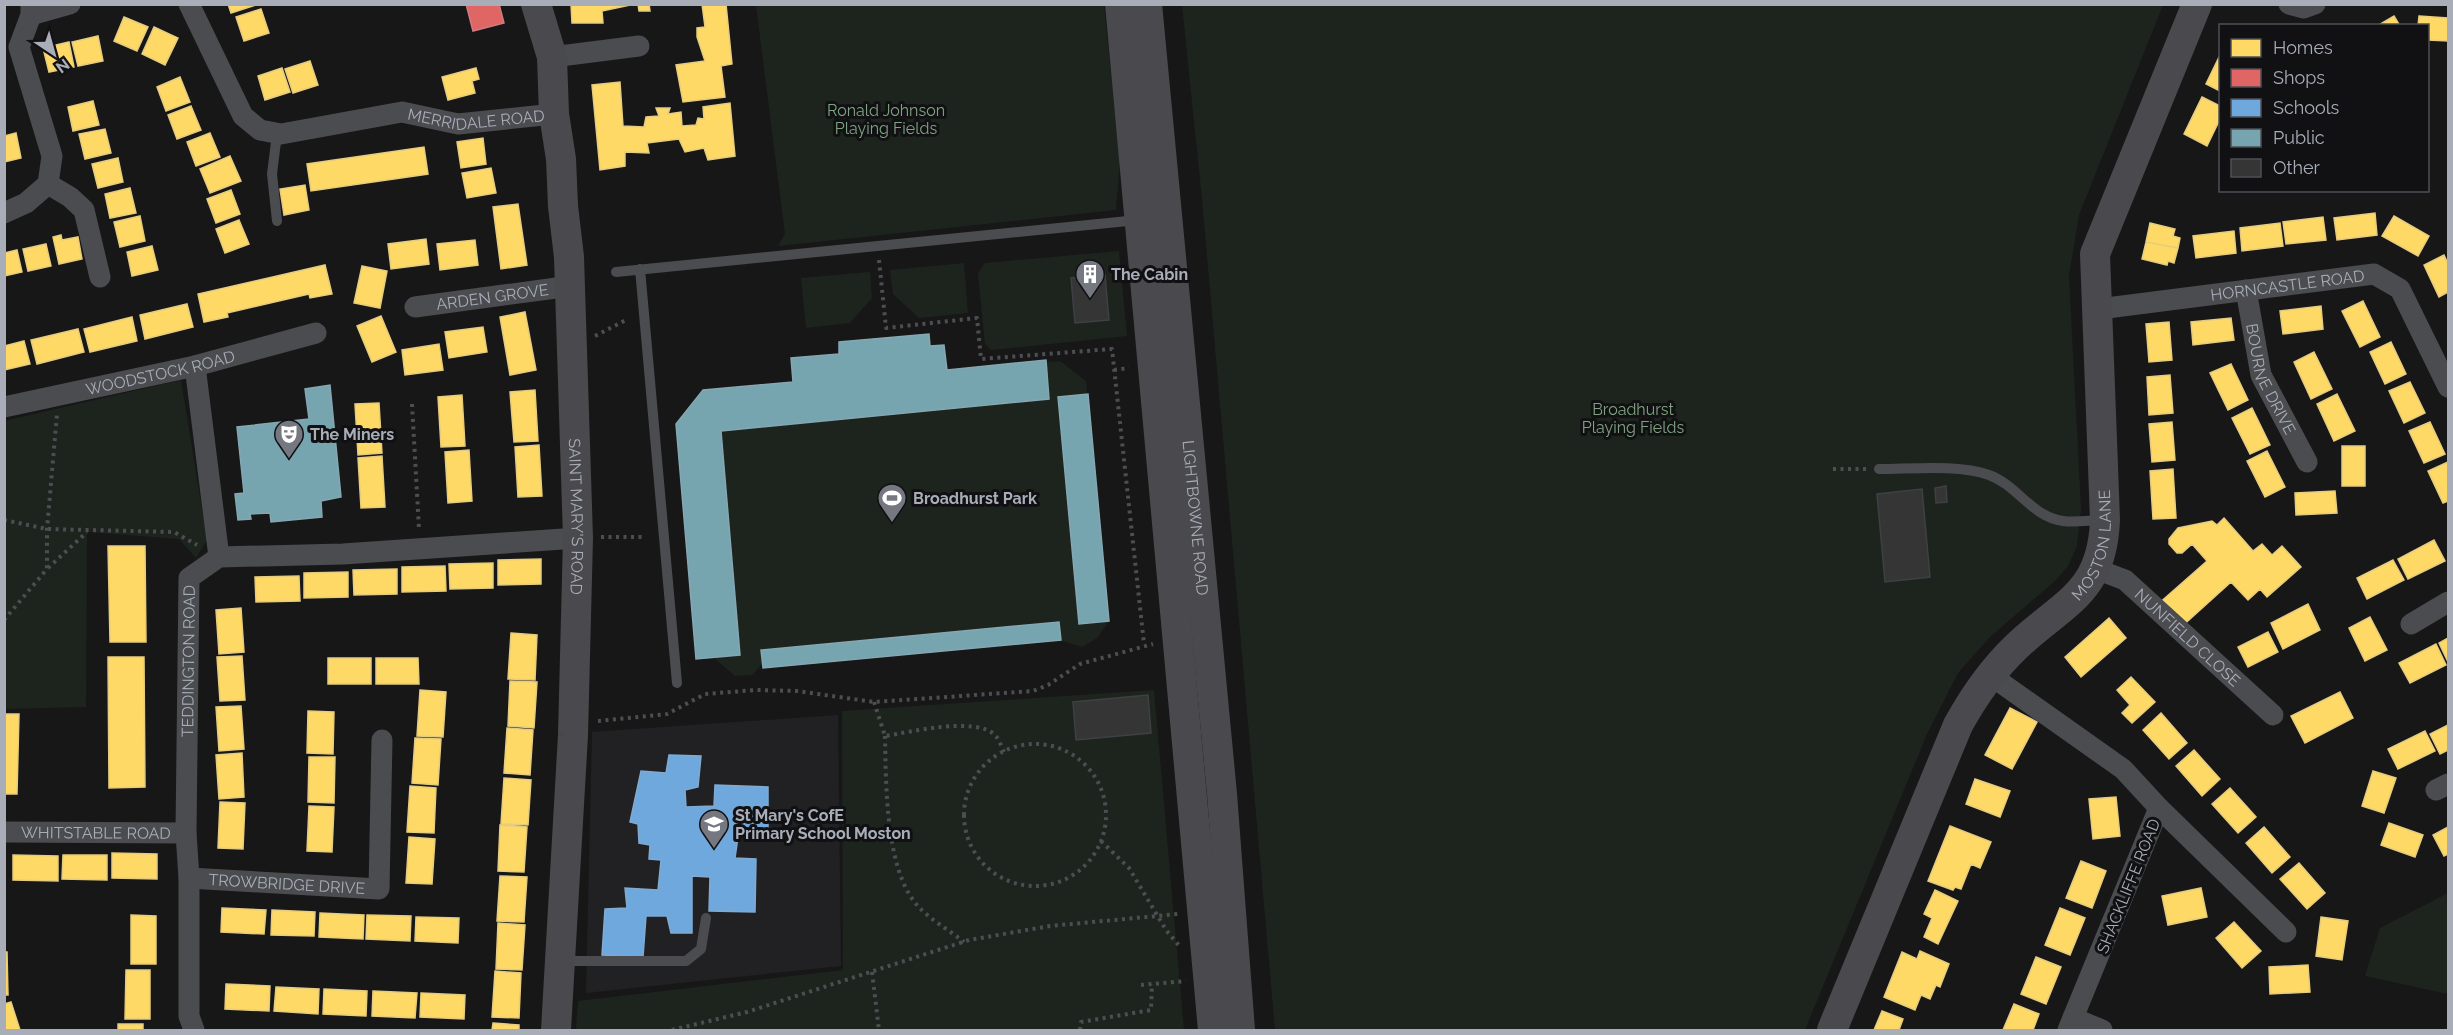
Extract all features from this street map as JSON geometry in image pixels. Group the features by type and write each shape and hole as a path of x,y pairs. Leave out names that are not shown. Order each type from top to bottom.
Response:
{"street":[{"path":"4,213 26,203 48,184 52,156 19,47 31,10 70,4"},
{"path":"189,4 243,116 260,130 277,134"},
{"name":"SAINT MARY'S ROAD","path":"536,4 552,57 554,114 561,159 571,286 578,538 573,723 556,1030"},
{"name":"LIGHTBOWNE ROAD","path":"1120,4 1154,218 1222,794 1240,1030"},
{"name":"LIGHTBOWNE ROAD","path":"1147,4 1154,218 1177,641 1213,1030"},
{"name":"MOSTON LANE","path":"1832,1030 1958,725 1990,675 2018,646 2076,598 2096,569 2103,546 2105,520 2099,309 2095,254 2198,4"},
{"path":"552,57 639,46"},
{"name":"MERRIDALE ROAD","path":"277,134 402,112 458,124 554,114"},
{"path":"48,184 70,197 84,210 100,277"},
{"name":"HORNCASTLE ROAD","path":"2099,309 2374,274 2400,289 2448,387"},
{"name":"ARDEN GROVE","path":"415,307 571,286"},
{"name":"BOURNE DRIVE","path":"2247,290 2261,375 2307,462"},
{"name":"WOODSTOCK ROAD","path":"4,407 195,366 316,333"},
{"path":"195,366 219,557 343,554 578,538"},
{"name":"TEDDINGTON ROAD","path":"194,1030 189,1016 189,878 186,833 189,578 219,557"},
{"name":"NUNFIELD CLOSE","path":"2096,569 2125,580 2273,716"},
{"path":"2410,624 2448,602"},
{"name":"SHACKLIFFE ROAD","path":"1990,675 2123,769 2159,808 2071,1024"},
{"name":"TROWBRIDGE DRIVE","path":"189,878 379,889 382,740"},
{"path":"2159,808 2286,932"},
{"name":"WHITSTABLE ROAD","path":"4,832 186,833"},
{"path":"2071,1024 2102,1030"}],"lane":[{"path":"277,134 272,174 277,221"},
{"path":"616,272 878,248 1154,218"},
{"path":"640,269 677,683"},
{"path":"1879,469 1962,470 1988,474 2008,485 2043,514 2062,521 2105,520"},
{"path":"560,961 686,961 701,949 706,918"}],"path":[{"path":"878,248 886,328 977,318 981,359 1112,349 1143,644"},
{"path":"573,337 599,336 626,320"},
{"path":"47,569 47,529 59,395"},
{"path":"412,404 421,549"},
{"path":"1833,469 1879,469"},
{"path":"4,520 47,529 174,532 219,557"},
{"path":"4,620 47,569 87,532"},
{"path":"578,538 645,537"},
{"path":"573,723 667,714 705,694 756,690 797,691 874,702 1033,691 1048,685 1080,664 1143,644 1177,641"},
{"path":"874,702 885,736 887,796 896,866 916,904 964,942"},
{"path":"885,736 967,726 986,729 996,736 1004,752"},
{"path":"1029,744 1042,744 1067,752 1083,763 1096,777 1105,802 1105,828 1101,841 1083,867 1055,883 1029,886 992,872 975,852 967,834 964,815 969,790 975,778 992,758 1004,752 1029,744"},
{"path":"1101,841 1129,868 1158,917 1208,980"},
{"path":"672,1030 747,1012 964,942 1050,927 1158,917"},
{"path":"872,971 879,1030"},
{"path":"1141,985 1208,980"},
{"path":"1080,1030 1081,1022 1151,1010 1152,984"}],"shaded area":[{"name":"St Mary's CofE Primary School Moston","path":"838,715 841,966 586,993 592,732"}],"green space":[{"name":"Ronald Johnson Playing Fields","path":"756,5 1104,5 1120,162 1116,210 778,246 785,234"},
{"name":"Broadhurst Playing Fields","path":"1182,5 2163,5 2079,215 2069,276 2081,509 2077,546 2068,566 2056,580 1990,637 1958,673 1927,734 1805,1030 1275,1030 1202,199"},
{"path":"1119,251 1127,336 991,350 985,344 978,273 985,263"},
{"path":"964,263 968,313 919,318 893,294 890,270"},
{"path":"870,272 872,298 850,323 806,328 801,278"},
{"name":"Broadhurst Park","path":"929,334 930,346 944,345 947,370 1060,361 1086,381 1109,621 1097,638 1082,647 1060,640 762,664 752,675 735,676 713,657 696,659 676,424 703,390 793,382 791,358 839,354 839,342"},
{"path":"181,380 207,540 196,558 179,539 87,532 86,707 5,709 4,421"},
{"path":"1154,690 1184,1030 576,1030 578,1001 843,970 842,711"},
{"path":"2448,893 2448,994 2365,976 2380,928"}],"building: Homes":[{"path":"228,4 256,4 256,5 231,13"},
{"path":"571,4 635,4 602,11 603,23 572,23"},
{"path":"638,4 649,4 650,11 639,11"},
{"path":"702,4 726,4 732,64 721,66 725,97 683,102 676,65 705,61 697,37 697,28 705,27"},
{"path":"261,9 269,33 244,41 236,17"},
{"path":"2394,16 2399,24 2380,24"},
{"path":"2419,16 2448,18 2448,41 2429,40 2429,24 2418,24"},
{"path":"124,17 148,27 137,51 114,41"},
{"path":"154,27 178,38 165,65 142,54"},
{"path":"98,36 103,61 78,66 72,42"},
{"path":"69,42 74,67 49,72 43,48"},
{"path":"2219,57 2219,90 2206,84"},
{"path":"310,61 318,85 293,93 285,69"},
{"path":"282,68 290,92 265,100 258,76"},
{"path":"476,68 479,79 472,81 475,93 448,100 442,77"},
{"path":"180,77 190,102 166,111 157,87"},
{"path":"620,82 623,126 644,127 646,117 659,116 656,108 670,108 668,114 681,112 682,126 696,125 698,118 704,119 703,107 730,103 735,156 708,160 704,148 685,152 679,139 647,143 649,153 625,152 625,166 600,170 592,85"},
{"path":"2202,97 2219,106 2219,121 2207,146 2184,134"},
{"path":"93,101 99,125 73,131 68,107"},
{"path":"191,106 201,130 177,139 168,115"},
{"path":"105,129 111,153 85,159 79,134"},
{"path":"16,133 21,158 4,162 4,136"},
{"path":"210,133 220,157 196,166 187,142"},
{"path":"483,138 486,164 461,168 457,142"},
{"path":"424,147 428,174 311,191 307,164"},
{"path":"230,156 241,181 210,193 200,169"},
{"path":"118,158 123,182 98,188 92,164"},
{"path":"491,168 496,193 467,198 462,173"},
{"path":"305,185 309,210 284,215 280,189"},
{"path":"130,188 136,213 110,218 105,194"},
{"path":"231,190 240,214 216,223 207,199"},
{"path":"518,204 527,265 501,269 493,207"},
{"path":"2375,213 2377,235 2337,240 2334,218"},
{"path":"140,216 145,241 120,247 114,222"},
{"path":"2394,216 2429,236 2418,256 2382,236"},
{"path":"2323,217 2326,240 2286,244 2283,222"},
{"path":"239,220 249,244 225,253 216,229"},
{"path":"2150,223 2175,229 2173,236 2180,238 2178,248 2146,242"},
{"path":"2280,223 2283,246 2242,251 2240,228"},
{"path":"2234,231 2236,253 2196,258 2193,236"},
{"path":"61,235 62,240 78,237 82,259 59,264 53,237"},
{"path":"426,239 429,264 391,269 388,244"},
{"path":"475,240 478,265 440,270 437,244"},
{"path":"2146,242 2178,248 2174,263 2168,261 2167,265 2142,259"},
{"path":"46,244 51,266 28,271 23,249"},
{"path":"152,246 158,270 132,276 127,252"},
{"path":"17,250 22,272 4,276 4,253"},
{"path":"2444,255 2448,264 2448,292 2439,297 2424,265"},
{"path":"325,265 332,294 310,298 309,294 227,313 228,317 204,322 198,294"},
{"path":"362,266 387,271 380,308 354,303"},
{"path":"2363,301 2380,337 2360,347 2342,311"},
{"path":"187,304 193,327 145,339 140,315"},
{"path":"2321,306 2323,329 2283,334 2280,311"},
{"path":"525,312 536,370 510,375 500,317"},
{"path":"381,316 396,352 372,362 357,326"},
{"path":"132,317 137,341 90,352 84,329"},
{"path":"2231,318 2234,340 2193,345 2191,322"},
{"path":"2169,322 2172,360 2149,362 2146,324"},
{"path":"483,327 487,352 449,358 445,332"},
{"path":"78,329 84,352 37,364 31,340"},
{"path":"24,341 30,364 4,370 4,346"},
{"path":"2391,342 2406,374 2385,384 2370,352"},
{"path":"439,344 443,370 405,375 402,350"},
{"path":"2314,352 2332,389 2311,399 2294,362"},
{"path":"2231,364 2248,400 2228,410 2210,373"},
{"path":"2170,375 2173,413 2149,415 2147,377"},
{"path":"2410,382 2425,413 2404,423 2389,391"},
{"path":"535,390 538,441 514,442 510,392"},
{"path":"2337,394 2355,431 2334,441 2317,404"},
{"path":"462,395 465,446 441,447 438,397"},
{"path":"379,403 382,453 358,455 355,404"},
{"path":"2252,408 2270,445 2250,454 2232,418"},
{"path":"2172,422 2175,460 2152,462 2149,424"},
{"path":"2430,422 2445,454 2424,463 2409,431"},
{"path":"539,445 542,496 518,497 515,447"},
{"path":"2342,446 2365,446 2365,486 2342,486"},
{"path":"469,450 472,501 448,503 445,452"},
{"path":"2267,451 2285,487 2265,497 2247,461"},
{"path":"382,456 385,507 361,508 358,458"},
{"path":"2448,462 2448,501 2443,503 2428,471"},
{"path":"2173,469 2176,518 2153,519 2150,471"},
{"path":"2335,491 2337,513 2296,515 2295,493"},
{"path":"2224,518 2253,551 2262,544 2272,555 2282,546 2301,567 2267,597 2260,589 2248,600 2231,582 2179,629 2157,605 2207,561 2192,544 2182,553 2177,553 2169,544 2169,539 2178,528 2212,521 2217,525"},
{"path":"2434,540 2445,561 2408,579 2398,559"},
{"path":"108,546 145,546 146,642 110,642"},
{"path":"541,559 541,584 498,585 498,560"},
{"path":"2393,560 2404,580 2367,599 2357,578"},
{"path":"493,563 493,588 450,589 449,564"},
{"path":"445,566 446,591 402,592 402,567"},
{"path":"397,569 397,594 354,595 353,570"},
{"path":"348,572 348,597 304,598 304,573"},
{"path":"299,576 300,601 256,602 255,577"},
{"path":"2308,604 2320,630 2283,649 2271,623"},
{"path":"241,608 244,652 219,654 216,610"},
{"path":"2370,617 2387,650 2365,661 2349,628"},
{"path":"2109,618 2126,638 2081,677 2065,657"},
{"path":"2268,632 2278,652 2248,667 2238,647"},
{"path":"511,633 537,635 535,680 508,679"},
{"path":"2448,638 2448,662 2439,643"},
{"path":"2436,644 2446,665 2410,683 2399,663"},
{"path":"242,656 245,700 220,701 217,657"},
{"path":"108,657 144,657 145,787 109,788"},
{"path":"328,658 371,658 371,684 328,684"},
{"path":"376,658 418,658 419,684 376,684"},
{"path":"2131,677 2155,702 2132,723 2122,713 2130,705 2117,690"},
{"path":"510,681 537,682 534,728 508,726"},
{"path":"420,690 446,692 443,737 417,736"},
{"path":"2340,692 2353,718 2305,743 2291,716"},
{"path":"241,706 244,749 219,751 216,707"},
{"path":"2010,708 2037,722 2012,769 1985,755"},
{"path":"308,711 334,712 333,754 307,753"},
{"path":"2161,713 2187,743 2169,759 2143,730"},
{"path":"4,714 19,714 17,794 4,794"},
{"path":"2448,725 2448,750 2440,754 2430,734"},
{"path":"507,728 533,730 530,775 504,773"},
{"path":"2425,731 2435,751 2398,769 2388,749"},
{"path":"415,738 441,739 438,785 412,783"},
{"path":"2194,750 2220,779 2202,796 2176,766"},
{"path":"242,753 244,797 219,799 216,755"},
{"path":"309,757 335,757 334,803 308,802"},
{"path":"2373,771 2396,778 2384,813 2362,806"},
{"path":"504,778 531,780 528,825 501,824"},
{"path":"1975,779 2010,791 2000,817 1966,804"},
{"path":"410,786 436,788 434,833 407,832"},
{"path":"2230,788 2256,817 2238,833 2212,804"},
{"path":"2116,797 2120,836 2093,839 2089,799"},
{"path":"220,802 245,803 243,849 218,848"},
{"path":"309,806 334,807 332,852 307,851"},
{"path":"2389,823 2423,835 2415,857 2381,845"},
{"path":"500,825 527,827 524,872 498,871"},
{"path":"1950,826 1991,842 1980,868 1971,864 1961,889 1955,887 1953,890 1928,881"},
{"path":"2264,827 2290,857 2272,873 2246,843"},
{"path":"2448,827 2448,854 2444,856 2433,835"},
{"path":"409,837 435,839 432,884 406,883"},
{"path":"112,853 157,854 157,879 112,878"},
{"path":"13,855 58,856 58,881 13,880"},
{"path":"63,855 107,855 107,880 62,879"},
{"path":"2081,861 2106,871 2092,908 2066,898"},
{"path":"2299,863 2325,893 2307,909 2280,879"},
{"path":"500,876 527,877 524,922 497,921"},
{"path":"2201,888 2207,917 2168,925 2162,896"},
{"path":"1935,890 1958,901 1938,944 1924,937 1932,918 1924,914"},
{"path":"222,908 266,910 264,934 221,932"},
{"path":"2060,908 2085,918 2070,955 2045,945"},
{"path":"272,910 315,912 314,936 271,935"},
{"path":"320,913 364,915 363,939 319,937"},
{"path":"131,915 156,916 156,964 131,964"},
{"path":"367,915 411,916 410,941 366,939"},
{"path":"416,917 459,918 458,943 415,941"},
{"path":"2321,917 2348,921 2342,960 2316,956"},
{"path":"2234,922 2261,951 2242,968 2216,938"},
{"path":"498,923 525,925 522,970 496,969"},
{"path":"1920,951 1949,964 1940,987 1936,985 1930,999 1921,995 1915,1010 1884,997 1902,952 1917,959"},
{"path":"4,952 7,952 8,995 4,995"},
{"path":"2036,957 2061,967 2046,1004 2021,994"},
{"path":"2308,965 2310,992 2270,994 2269,967"},
{"path":"126,970 150,970 150,1019 125,1019"},
{"path":"495,971 521,973 519,1018 492,1017"},
{"path":"226,984 270,986 269,1011 225,1009"},
{"path":"276,987 319,989 318,1014 274,1011"},
{"path":"324,989 367,991 366,1016 323,1014"},
{"path":"373,991 417,993 415,1018 372,1016"},
{"path":"421,993 465,995 464,1019 420,1017"},
{"path":"11,1002 20,1030 4,1030 4,1004"},
{"path":"2014,1004 2039,1014 2033,1030 2003,1030"},
{"path":"1882,1011 1903,1019 1899,1030 1874,1030"},
{"path":"493,1023 519,1025 519,1030 492,1030"},
{"path":"118,1024 143,1024 143,1030 118,1030"}],"building: Shops":[{"path":"466,4 499,4 504,23 473,31"}],"building: Schools":[{"path":"669,755 701,756 698,787 685,790 686,807 714,806 715,785 768,787 768,834 738,837 735,858 756,859 755,912 709,911 710,877 692,876 692,933 671,933 667,916 646,916 643,957 602,955 605,909 627,908 625,888 658,890 661,860 649,859 650,845 639,843 638,824 630,822 641,771 666,773"}],"building: Public":[{"path":"929,334 930,346 944,345 947,370 1046,360 1049,399 721,431 740,655 696,659 676,424 703,390 793,382 791,358 839,354 839,342"},
{"name":"The Miners","path":"330,385 341,497 321,501 322,517 271,522 270,513 250,514 251,519 238,520 235,494 244,493 237,427 309,419 305,389"},
{"path":"1088,394 1109,621 1079,624 1058,397"},
{"path":"1059,622 1061,640 763,668 761,650"}],"building: Other":[{"name":"The Cabin","path":"1105,275 1109,320 1075,323 1071,278"},
{"path":"1946,486 1947,502 1936,503 1935,488"},
{"path":"1922,489 1930,577 1885,582 1877,494"},
{"path":"1148,695 1151,733 1076,740 1073,702"}],"place":[{"name":"The Cabin","path":"1090,300"},
{"name":"The Miners","path":"289,460"},
{"name":"Broadhurst Park","path":"892,524"},
{"name":"St Mary's CofE Primary School Moston","path":"714,850"}]}
